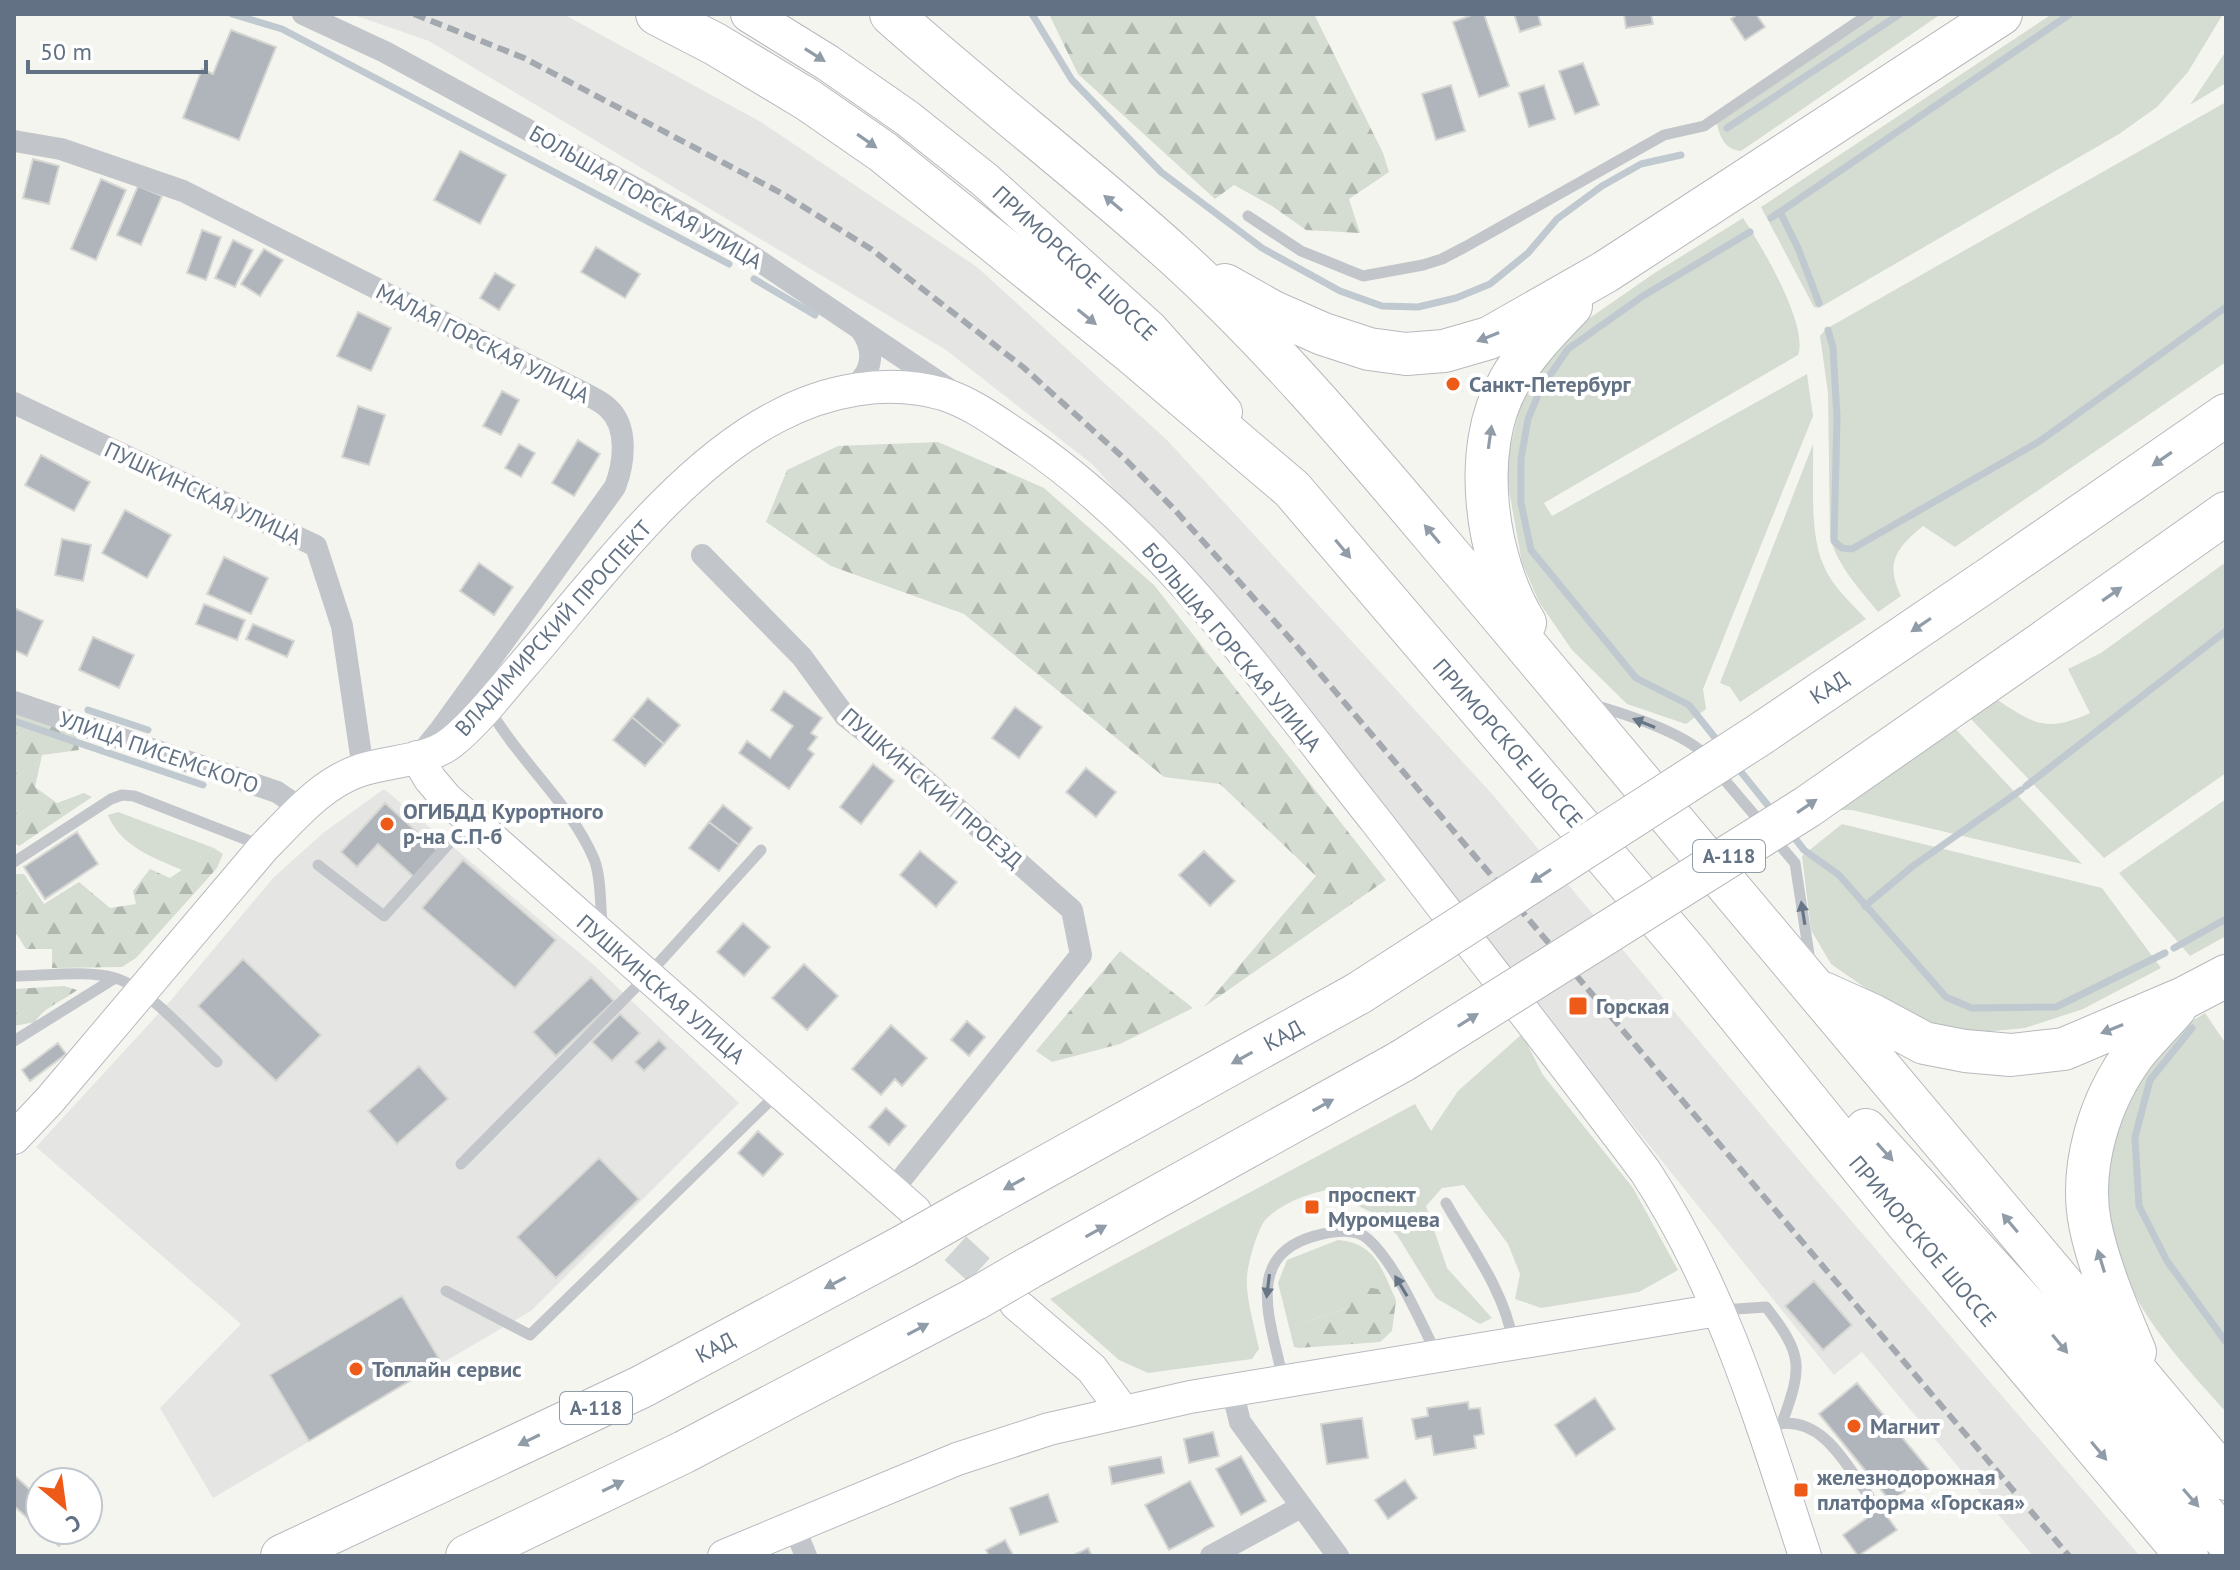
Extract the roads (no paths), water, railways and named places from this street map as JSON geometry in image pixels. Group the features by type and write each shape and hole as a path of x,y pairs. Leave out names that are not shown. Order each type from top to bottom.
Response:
{"highway":[{"path":"657,14 715,44 808,100 883,152 1292,489"},
{"path":"1173,254 1255,303 1323,334 1369,349 1406,354 1444,351 1489,338 1605,272 2001,14"},
{"path":"904,26 1173,254 1248,326 1369,460 2149,1387 2219,1466"},
{"path":"1572,699 1512,603 1489,517 1487,474 1490,429 1507,384 1532,347 1605,272"},
{"name":"КАД","path":"282,1556 641,1387 903,1216 971,1208 1359,993 1759,735 2226,415"},
{"name":"ПРИМОРСКОЕ ШОССЕ","path":"1292,489 1692,958 1905,1221 2187,1556"},
{"name":"А-118","path":"467,1556 684,1452 1007,1290 1402,1061 1807,807 2226,513"},
{"path":"1692,958 1837,1098 2043,1325 2226,1540"},
{"path":"1815,990 1872,1015 1924,1043 2011,1055 2064,1049 2184,998 2226,976"},
{"path":"2149,1387 2109,1289 2090,1223 2090,1168 2095,1132 2102,1111 2133,1056 2184,998"}],"main road":[{"name":"ПРИМОРСКОЕ ШОССЕ","path":"749,14 828,63 907,118 985,180 1149,328 1292,489"},
{"path":"878,14 904,26"},
{"name":"ВЛАДИМИРСКИЙ ПРОСПЕКТ","path":"14,1138 49,1101 128,985 302,809 344,776 436,752 452,742 650,520 708,462 739,438 776,416 842,391 874,387 905,388 942,394 976,408"},
{"name":"БОЛЬШАЯ ГОРСКАЯ УЛИЦА","path":"976,408 1036,447 1096,494 1147,543 1242,653 1404,857 1645,1171 1685,1241 1742,1367 1773,1426 1805,1556"},
{"name":"ПУШКИНСКАЯ УЛИЦА","path":"417,757 447,799 779,1092 903,1216"},
{"path":"1007,1290 1092,1369 1122,1410"},
{"path":"724,1556 800,1542 957,1459 1049,1429 1122,1410 1718,1310"}],"street":[{"name":"БОЛЬШАЯ ГОРСКАЯ УЛИЦА","path":"303,14 385,52 692,219 976,408"},
{"name":"МАЛАЯ ГОРСКАЯ УЛИЦА","path":"14,141 61,149 183,191 586,394 607,407 618,421 623,466 615,487 440,730 417,757"},
{"path":"842,391 861,380 871,360 867,338 861,329"},
{"name":"ПУШКИНСКАЯ УЛИЦА","path":"14,403 316,546 342,626 363,769"},
{"name":"ПУШКИНСКИЙ ПРОЕЗД","path":"702,555 802,657 845,716 909,766 1072,910 1081,955 903,1216"},
{"name":"УЛИЦА ПИСЕМСКОГО","path":"14,702 277,792 302,809"},
{"path":"1232,1390 1240,1422 1338,1556"},
{"path":"1211,1556 1301,1507"}],"lane":[{"path":"1248,216 1301,251 1363,276 1442,259 1664,135 1704,126 1869,14"},
{"path":"1572,699 1623,714 1701,750 1795,863 1815,990"},
{"path":"487,706 572,819 595,861 602,921 597,932"},
{"path":"14,862 122,795 134,796 264,847"},
{"path":"318,865 384,916 470,820"},
{"path":"461,1164 647,976 761,850"},
{"path":"14,976 92,975 128,985 217,1062"},
{"path":"14,1041 128,985"},
{"path":"446,1291 530,1335 779,1092"},
{"path":"1446,1203 1500,1298 1513,1343"},
{"path":"1283,1381 1266,1300 1267,1276 1277,1257 1293,1245 1343,1230 1365,1236 1380,1251 1437,1355"},
{"path":"1718,1310 1766,1307 1788,1335 1797,1360 1797,1383 1773,1426"},
{"path":"1773,1426 1805,1425 1820,1432 1869,1496"}],"waterway":[{"path":"232,14 282,29 729,264"},
{"path":"1032,14 1072,80 1161,172 1262,248 1340,291 1382,306 1418,307 1456,298 1490,284 1528,253 1557,219 1602,186 1641,164 1681,155"},
{"path":"1727,128 1900,14"},
{"path":"1771,218 2070,14"},
{"path":"1780,212 1819,303"},
{"path":"1720,744 1689,705 1636,678 1531,550 1521,503 1521,459 1528,419 1541,388 1568,349 1643,296 1750,232"},
{"path":"754,279 815,315"},
{"path":"1828,330 1833,348 1837,417 1834,541 1842,548 1852,549 2040,441 2226,307"},
{"path":"2026,786 2226,631"},
{"path":"88,710 148,730"},
{"path":"14,721 203,785"},
{"path":"1737,767 1774,813"},
{"path":"1865,906 1913,866 2021,790"},
{"path":"1790,832 1804,850 1839,875 1946,997 1972,1008 2056,1007 2165,953"},
{"path":"2174,948 2226,919"},
{"path":"2192,1028 2150,1080 2135,1137 2139,1206 2167,1261 2226,1342"}],"tunnel":[{"path":"920,1216 1013,1301"}],"railway":[{"path":"414,14 524,58 783,194 871,249 1023,367 1127,461 1294,643 2069,1556"}],"place":[{"name":"Санкт-Петербург","path":"1453,384"},
{"name":"ОГИБДД Курортного р-на С.П-б","path":"387,824"},
{"name":"Горская","path":"1578,1006"},
{"name":"проспект Муромцева","path":"1312,1207"},
{"name":"Топлайн сервис","path":"356,1369"},
{"name":"Магнит","path":"1854,1426"},
{"name":"железнодорожная платформа «Горская»","path":"1801,1490"}]}
